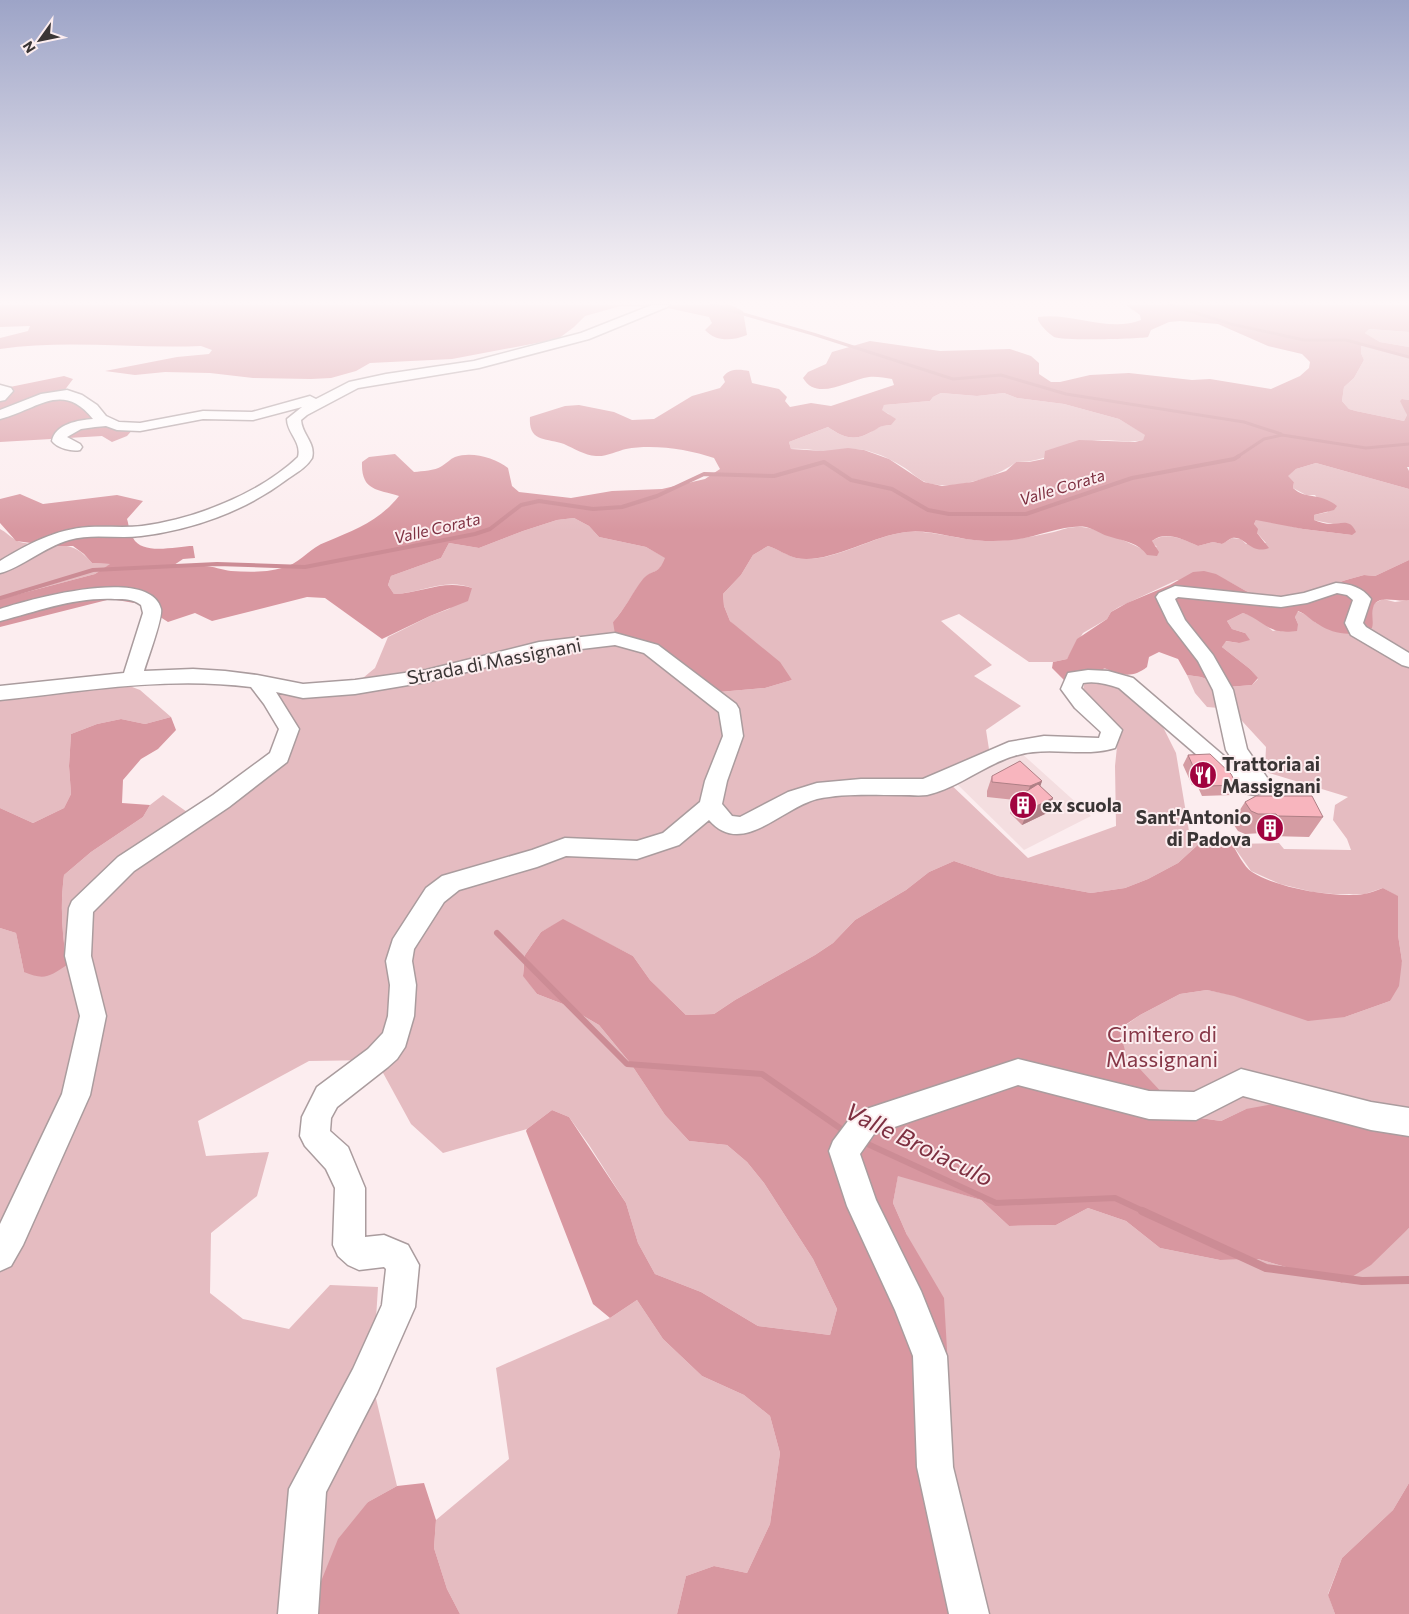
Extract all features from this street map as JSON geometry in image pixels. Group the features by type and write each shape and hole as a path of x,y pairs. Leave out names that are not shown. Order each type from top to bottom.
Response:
{"street":[{"path":"0,568 38,547 80,532 138,531 174,525 214,513 242,501 282,476 305,458 308,453 294,424 294,419 344,389 379,380"},
{"path":"0,390 6,391 0,396"},
{"path":"0,415 46,397 67,394 92,408 101,419 118,426 140,428 203,415 253,416 316,399 328,398"},
{"path":"74,447 59,441 64,431 81,424 108,422"},
{"path":"298,1614 308,1489 365,1381 398,1307 403,1265 397,1256 384,1250 359,1254 349,1245 350,1188 337,1158 315,1136 317,1117 327,1097 378,1058 387,1050 395,1038 402,1016 403,985 399,961 402,946 435,895 451,883 537,858 565,847 637,850 671,838 710,806 726,824 743,826 796,798 817,791 861,787 926,787 1009,749 1044,743 1071,743 1095,746 1108,743 1112,730 1082,703 1071,689 1075,678 1088,676 1108,677 1126,684 1212,756 1242,785 1255,787 1259,782 1237,750 1223,690 1206,659 1177,622 1164,597 1175,591 1281,602 1307,598 1336,588 1353,591 1362,598 1354,623 1358,631 1409,661"},
{"path":"0,615 45,601 85,593 128,594 146,599 151,606 152,613 132,678"},
{"name":"Strada di Massignani","path":"0,694 132,678 186,675 236,677 303,691 355,687 426,676 539,648 614,639 651,649 729,709 733,736 716,782 710,806"},
{"path":"0,1255 12,1234 76,1095 94,1016 78,956 81,908 126,864 221,801 279,757 289,729 272,700 257,681"},
{"path":"970,1614 935,1467 930,1356 909,1303 863,1206 844,1150 864,1123 1018,1072 1149,1105 1196,1106 1241,1082 1371,1116 1409,1122"}],"shaded area":[{"path":"43,380 72,380 64,391 105,420 134,428 127,436 112,442 102,436 0,442 0,389"},
{"path":"724,380 751,380 752,383 779,389 787,397 785,401 790,407 811,403 831,406 894,385 892,380 1048,380 1060,382 1067,380 1218,380 1271,389 1290,380 1351,380 1344,387 1342,401 1349,409 1404,421 1407,415 1400,401 1402,399 1409,400 1409,467 1407,467 1409,471 1409,489 1316,463 1296,469 1288,476 1294,482 1293,488 1303,494 1325,499 1337,506 1334,510 1314,515 1314,520 1329,524 1348,523 1356,532 1352,535 1303,529 1256,520 1254,524 1258,529 1257,533 1269,548 1262,549 1252,547 1237,538 1232,538 1222,544 1213,542 1198,546 1175,537 1163,536 1152,541 1159,552 1157,556 1147,555 1131,543 1086,527 1070,527 1027,538 998,541 975,540 915,531 906,532 878,539 835,554 808,559 796,558 768,546 753,555 741,575 723,594 724,606 730,621 780,662 792,680 765,688 719,692 653,655 629,649 616,640 613,622 643,579 658,570 665,558 646,547 599,537 589,526 574,518 557,520 479,548 449,543 441,558 391,576 388,585 394,594 452,585 472,588 468,601 430,616 382,639 325,598 307,597 212,621 195,613 168,622 140,604 111,599 0,627 0,599 95,574 110,564 92,563 73,546 54,546 16,541 0,523 0,499 20,494 43,504 117,495 143,501 127,519 132,536 138,544 144,547 160,549 193,546 195,558 183,559 174,565 207,566 231,571 267,571 293,564 321,544 375,519 391,505 399,496 377,490 367,484 364,479 362,462 369,457 395,454 414,472 436,469 453,458 462,455 483,456 497,461 508,468 512,486 519,492 571,498 612,491 662,489 705,479 720,469 714,458 693,452 647,447 626,449 600,456 545,440 535,435 530,425 530,417 565,406 579,405 614,412 632,420 654,419 692,396 720,388","holes":["941,393 977,396 1004,393 1017,398 1064,404 1119,419 1145,435 1143,440 1135,442 1079,440 1045,451 1044,459 1016,462 1006,471 972,482 942,486 924,482 889,459 864,450 848,448 823,451 791,449 789,442 828,427 847,437 863,436 881,427 891,425 896,419 882,410 884,405 930,401"]},
{"path":"805,380 857,380 824,389 809,385"},
{"path":"1409,560 1409,600 1383,600 1375,603 1372,613 1372,628 1365,631 1344,634 1331,631 1298,611 1295,617 1298,624 1297,631 1287,632 1273,629 1243,613 1227,621 1232,629 1245,633 1250,640 1239,643 1226,641 1222,647 1250,669 1258,678 1252,685 1228,687 1201,677 1187,675 1178,659 1159,652 1149,657 1147,667 1142,671 1126,675 1104,668 1100,679 1064,680 1052,668 1053,662 1067,659 1077,639 1107,619 1111,612 1127,603 1170,585 1193,572 1204,571 1216,574 1246,591 1258,595 1295,597 1364,575 1375,576"},
{"path":"171,717 176,730 158,749 141,759 123,780 122,803 150,805 143,817 91,852 64,875 62,920 67,965 56,972 42,977 24,972 16,933 0,928 0,808 33,823 64,808 71,794 69,766 71,734 97,724 121,719 145,724"},
{"path":"1020,752 1091,816 1024,850 955,782"},
{"path":"1201,842 1232,844 1249,870 1276,883 1322,893 1352,895 1366,894 1383,888 1398,896 1398,935 1402,961 1399,986 1390,1001 1345,1017 1308,1021 1234,996 1207,990 1180,994 1140,1015 1119,1029 1126,1054 1165,1096 1193,1117 1221,1121 1246,1109 1273,1104 1409,1133 1409,1228 1371,1265 1342,1283 1258,1259 1220,1260 1160,1248 1126,1221 1088,1208 1056,1225 1009,1226 981,1200 898,1176 893,1203 907,1235 944,1298 948,1367 938,1414 973,1614 677,1614 686,1576 714,1566 747,1573 770,1524 780,1453 770,1416 744,1395 702,1376 663,1339 637,1300 610,1318 593,1304 526,1131 527,1129 552,1110 569,1117 626,1203 638,1243 655,1274 701,1292 758,1326 830,1335 837,1309 813,1259 764,1183 747,1162 727,1145 689,1141 665,1115 631,1064 599,1025 563,1004 537,994 523,976 525,955 541,932 563,919 633,956 650,980 686,1015 714,1014 815,955 833,943 855,920 906,890 929,872 954,861 998,876 1091,893 1125,888 1148,879 1178,863"},
{"path":"424,1483 436,1520 434,1548 447,1589 460,1614 308,1614 338,1539 368,1502 397,1486"},
{"path":"1409,1483 1409,1614 1335,1614 1328,1595 1342,1558 1393,1510"}],"green space":[{"path":"1351,380 1409,380 1409,400 1402,399 1407,415 1404,421 1349,409 1342,401 1344,387"},
{"path":"941,393 977,396 1004,393 1017,398 1064,404 1119,419 1146,435 1143,440 1137,441 1092,441 1036,460 1016,462 1008,468 985,478 971,482 945,485 923,481 894,461 859,449 821,451 791,449 789,442 828,427 847,437 863,436 881,426 891,425 889,414 881,410 884,405 930,401"},
{"path":"1316,463 1409,489 1409,560 1375,576 1364,575 1295,597 1258,595 1226,580 1177,580 1111,612 1107,619 1083,633 1067,659 1053,662 1029,662 959,614 941,621 992,665 974,676 1021,706 986,730 991,762 945,779 1028,858 1116,826 1115,766 1119,727 1082,695 1085,680 1100,678 1104,668 1116,673 1156,713 1176,753 1189,831 1201,842 1178,863 1148,879 1125,888 1091,893 998,876 954,861 929,872 906,890 855,920 833,943 815,955 714,1014 686,1015 650,980 633,956 563,920 541,932 525,955 523,975 537,994 563,1004 599,1025 631,1064 665,1115 689,1141 727,1145 747,1162 764,1183 813,1259 837,1309 830,1335 758,1326 701,1292 655,1274 638,1243 626,1203 569,1117 552,1110 527,1129 443,1153 411,1124 376,1060 309,1061 198,1121 206,1156 269,1152 257,1196 211,1233 210,1293 243,1319 289,1329 330,1285 378,1287 372,1382 397,1486 368,1502 308,1614 0,1614 0,928 16,933 24,972 67,965 62,920 64,875 91,852 143,817 150,805 163,795 197,819 297,732 276,692 322,690 346,692 375,668 388,637 430,616 449,609 472,588 453,584 394,594 388,585 391,576 441,558 449,543 479,548 557,520 574,518 589,526 599,537 646,547 666,558 658,570 644,579 613,622 653,655 719,692 765,688 792,680 730,621 724,606 723,594 741,575 753,555 768,546 796,558 809,559 836,554 906,532 926,532 995,541 1028,537 1076,527 1100,532 1144,550 1157,547 1151,542 1157,538 1169,536 1198,546 1213,542 1222,544 1232,538 1241,539 1246,544 1266,543 1257,533 1254,524 1256,520 1265,520 1303,529 1352,535 1333,524 1313,520 1314,515 1328,512 1315,495 1306,495 1293,488 1294,482 1287,476 1296,469"},
{"path":"0,529 19,542 72,547 85,555 92,563 111,564 95,574 0,599"},
{"name":"Cimitero di Massignani","path":"1383,599 1395,602 1409,600 1409,1133 1246,1109 1221,1121 1193,1117 1164,1099 1109,1037 1140,1015 1180,994 1207,990 1345,1017 1390,1001 1402,961 1398,935 1397,896 1383,888 1365,894 1313,892 1280,884 1251,871 1232,844 1279,843 1284,849 1351,850 1347,839 1333,820 1335,805 1348,797 1269,773 1265,768 1266,747 1231,709 1207,707 1195,693 1187,675 1201,677 1228,687 1252,685 1258,679 1250,669 1222,647 1225,641 1239,643 1245,633 1232,629 1227,621 1243,613 1255,617 1273,631 1298,624 1295,617 1297,611 1309,616 1316,623 1372,608 1375,603"},
{"path":"119,682 140,690 171,717 145,724 121,719 97,724 71,734 69,766 71,794 64,808 33,823 0,808 0,698"},
{"path":"898,1175 981,1200 1009,1226 1056,1225 1088,1208 1126,1221 1160,1248 1220,1260 1258,1259 1342,1283 1409,1228 1409,1483 1393,1510 1342,1558 1328,1594 1335,1614 973,1614 907,1235 893,1203"},
{"path":"637,1300 663,1339 702,1376 744,1395 770,1416 780,1453 770,1524 747,1573 714,1566 686,1576 677,1614 460,1614 447,1589 434,1548 436,1520 509,1459 496,1368 610,1318"}],"building":[{"path":"1210,754 1231,774 1237,785 1208,786 1203,775 1197,775 1188,755"},
{"path":"1020,761 1042,781 1030,786 992,782 992,776"},
{"path":"1038,784 1053,798 1028,810 1016,798"},
{"path":"1256,796 1312,796 1323,817 1258,814 1251,811 1245,802"}],"waterway":[{"path":"1019,380 1066,394 1244,422 1281,434"},
{"name":"Valle Corata","path":"1237,457 1264,439 1282,435 1366,448 1409,444"},
{"name":"Valle Corata","path":"0,598 93,570 217,564 305,567 475,534 490,529 521,505 539,501 593,509 622,507 657,496 704,474 774,476 824,462 851,480 892,489 928,510 949,514 1026,514 1132,478 1234,459 1239,456"},
{"name":"Valle Broiaculo","path":"497,933 627,1064 762,1074 847,1133"},
{"name":"Valle Broiaculo","path":"861,1141 996,1203 1115,1198 1145,1212"},
{"name":"Valle Broiaculo","path":"1142,1211 1266,1268 1362,1281 1409,1280"}],"place":[{"name":"Trattoria ai Massignani","path":"1203,775"},
{"name":"ex scuola","path":"1023,805"},
{"name":"Sant'Antonio di Padova","path":"1270,828"}]}
